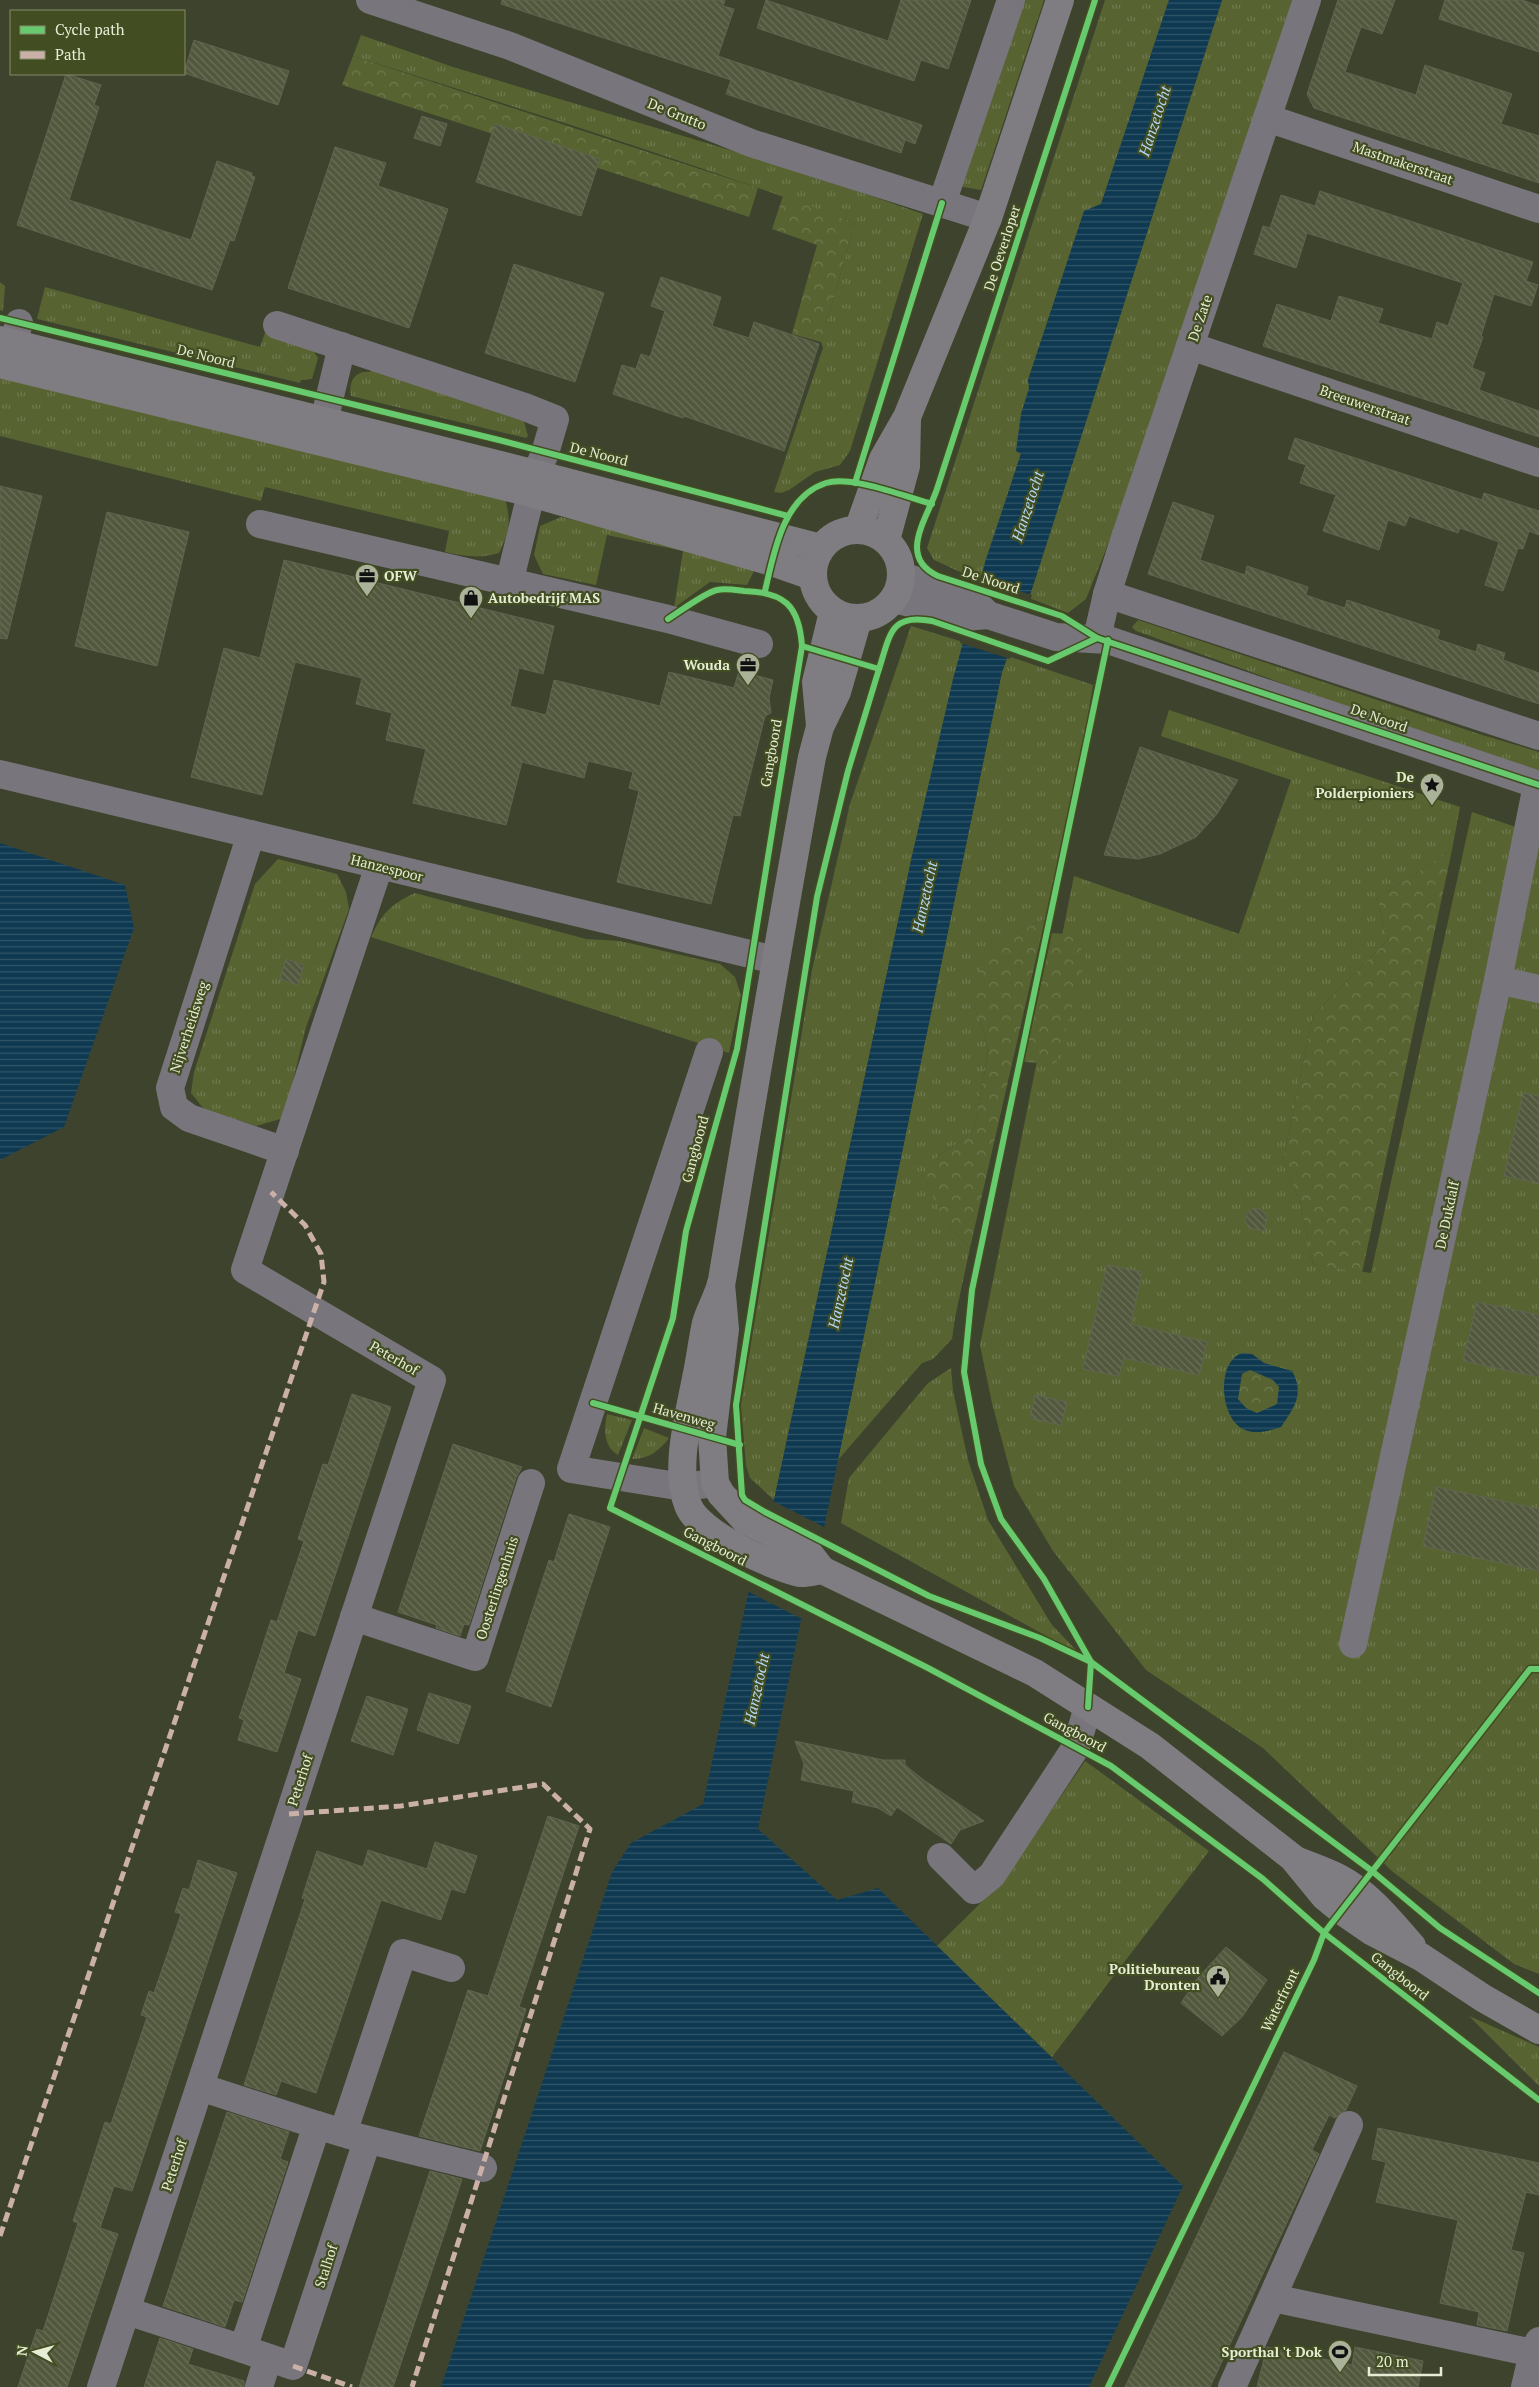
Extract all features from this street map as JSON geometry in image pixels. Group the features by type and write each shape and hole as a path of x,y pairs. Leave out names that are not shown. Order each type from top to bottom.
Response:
{"main road":[{"name":"De Oeverloper","path":"858,530 883,459 907,417 988,218 1060,0"},
{"path":"8,347 324,421 534,483 812,576"},
{"path":"8,347 534,483 821,548"},
{"name":"De Oeverloper","path":"886,540 906,466 907,417"},
{"path":"858,530 873,532 886,540 895,550 910,591 884,610 872,616 846,615 818,596 812,576 816,556 831,538 844,532 858,530"},
{"name":"Gangboord","path":"834,1576 802,1574 755,1556 721,1539 694,1516 688,1505 683,1487 682,1470 687,1430 705,1333 721,1284 775,960 812,757 820,727 816,682 846,615"},
{"name":"Gangboord","path":"721,1284 725,1329 712,1437 715,1483 721,1494 736,1512 745,1520 808,1552 834,1576 1035,1673 1150,1746 1293,1858 1325,1897 1342,1911 1371,1931 1421,1957 1483,1998 1538,2028"}],"street":[{"name":"De Grutto","path":"370,0 510,46 751,144 988,218"},
{"path":"942,203 1011,0"},
{"name":"De Zate","path":"1097,638 1107,594 1306,0"},
{"name":"Mastmakerstraat","path":"1267,118 1539,209"},
{"path":"277,325 525,407 555,420 534,483 509,583"},
{"path":"324,421 342,346"},
{"name":"Breeuwerstraat","path":"1190,346 1539,463"},
{"path":"260,524 668,619 759,644"},
{"name":"De Noord","path":"910,591 968,597 988,615 1056,637 1097,638 1538,785"},
{"path":"1107,594 1539,736"},
{"name":"Hanzespoor","path":"0,774 775,960"},
{"name":"De Dukdalf","path":"1353,1644 1498,980 1538,785"},
{"name":"Nijverheidsweg","path":"251,834 170,1088 174,1107 189,1118 285,1151"},
{"path":"285,1151 379,866"},
{"path":"1498,980 1539,989"},
{"path":"709,1052 572,1469 683,1487 715,1483"},
{"name":"Peterhof","path":"101,2387 432,1380 245,1270 285,1151"},
{"name":"Oosterlingenhuis","path":"354,1617 475,1657 530,1483"},
{"name":"Gangboord","path":"941,1857 974,1890 992,1875 1076,1747 1088,1707"},
{"name":"Stalhof","path":"127,2311 293,2366 403,1953 451,1968"},
{"path":"200,2087 355,2137 483,2168"},
{"path":"243,2349 317,2125"},
{"path":"1232,2387 1349,2125"},
{"path":"1273,2298 1536,2347 1525,2387"},
{"path":"259,2387 268,2358"}],"green space":[{"path":"1023,0 1044,0 981,190 958,186"},
{"path":"1105,0 1169,0 1101,204 1084,212 1028,380 1030,388 1021,414 1021,453 980,581 934,560 927,548"},
{"path":"1222,0 1294,0 1136,475 1086,599 1068,613 1029,598"},
{"path":"361,35 453,67 800,171 923,214 850,451 840,465 815,472 789,490 781,493 774,492 823,348 821,342 855,223 668,157 353,56"},
{"path":"353,56 758,188 749,217 342,85"},
{"path":"783,196 855,223 821,342 792,334 817,245 772,229"},
{"path":"0,282 5,286 3,311 0,310"},
{"path":"45,287 260,347 266,330 313,350 318,358 312,379 301,380 300,383 37,319"},
{"path":"371,368 523,418 528,436 526,438 351,396 350,391 354,378 360,373 370,372"},
{"path":"0,377 505,498 509,520 507,532 499,553 465,556 445,552 449,531 265,487 261,501 0,436"},
{"path":"561,517 757,565 747,585 710,582 674,608 683,551 607,535 596,585 543,574 534,555 540,526"},
{"path":"1138,620 1479,734 1539,752 1539,775 1136,631 1132,627"},
{"path":"911,626 963,642 912,856 774,1500 750,1478 746,1466 741,1405 812,970 850,804"},
{"path":"1008,656 1093,685 1078,773 1045,919 1015,933 974,1005 984,1033 988,1053 974,1128 963,1140 938,1155 947,1225 970,1248 952,1339 933,1359 922,1363 838,1460 1002,672"},
{"path":"1169,710 1460,807 1452,850 1377,898 1388,940 1313,1015 1283,1161 1300,1202 1313,1264 1371,1273 1472,812 1539,835 1539,1974 1514,1964 1393,1872 1263,1748 1146,1670 1053,1551 1014,1486 992,1403 980,1345 1074,876 1239,934 1291,780 1161,736"},
{"path":"1452,850 1362,1273 1313,1264 1300,1202 1283,1161 1313,1015 1388,940 1377,898"},
{"path":"278,859 337,874 346,892 349,909 306,1027 284,1118 256,1126 204,1109 191,1093 194,1072 255,884"},
{"path":"415,893 586,939 620,941 720,964 735,977 741,995 729,1053 371,937 383,915 393,905"},
{"path":"1045,919 970,1248 947,1225 929,1189 927,1171 938,1155 963,1140 974,1128 988,1053 984,1033 974,1005 975,984 984,957 1015,933"},
{"path":"1052,933 1067,934 1078,943 1086,957 1056,1064 1024,1062"},
{"path":"951,1368 953,1391 968,1460 988,1520 1052,1625 1081,1655 841,1523 849,1478 928,1383"},
{"path":"1250,1370 1273,1380 1279,1386 1277,1404 1257,1413 1246,1408 1238,1399 1242,1374"},
{"path":"607,1414 632,1420 618,1455 607,1442 605,1425"},
{"path":"644,1428 669,1438 649,1456 632,1459"},
{"path":"1085,1761 1209,1851 1052,2057 937,1946 1003,1881"},
{"path":"1469,2016 1539,2047 1539,2086"}],"water":[{"name":"Hanzetocht","path":"1169,0 1222,0 1033,586 1002,672 811,1590 801,1620 758,1829 837,1900 878,1888 1183,2186 1089,2387 441,2387 612,1872 631,1843 703,1804 748,1594 774,1500 912,856 953,679 986,559 1021,454 1016,451 1021,414 1029,388 1028,380 1084,211 1101,204"},
{"path":"0,843 125,885 134,928 64,1127 0,1160"},
{"path":"1243,1353 1252,1354 1264,1363 1292,1371 1296,1379 1298,1394 1294,1407 1281,1427 1262,1432 1247,1431 1230,1416 1224,1396 1225,1375 1233,1359","holes":["1250,1370 1273,1380 1279,1387 1277,1404 1257,1413 1246,1408 1238,1399 1242,1374"]}],"pier":[{"path":"978,577 1032,595 1010,659 960,643"},
{"path":"771,1500 826,1528 813,1590 804,1620 747,1591"}],"building":[{"path":"502,0 725,0 723,6 734,9 718,56 922,125 915,144 905,140 901,153 726,94 731,80 501,4"},
{"path":"766,0 888,41 901,0 971,0 948,69 921,60 914,81 757,28"},
{"path":"1338,0 1395,0 1382,34 1361,27 1345,72 1416,95 1425,65 1512,94 1501,124 1539,136 1539,183 1314,108 1307,94"},
{"path":"1445,0 1522,0 1539,6 1539,52 1439,19"},
{"path":"194,40 289,71 278,105 185,73"},
{"path":"66,75 101,85 94,105 99,107 69,200 191,240 217,161 252,173 252,176 255,177 234,241 230,240 212,290 17,225"},
{"path":"422,116 447,124 440,146 414,138"},
{"path":"495,124 600,159 581,216 476,182"},
{"path":"335,147 386,163 378,186 448,209 409,328 288,288"},
{"path":"1320,191 1533,262 1526,281 1538,285 1531,306 1494,294 1481,336 1483,337 1472,368 1485,373 1479,390 1539,411 1539,437 1263,346 1277,304 1331,321 1339,296 1383,309 1378,323 1432,339 1437,322 1448,326 1463,283 1307,233 1296,268 1254,254 1263,226 1270,228 1281,195 1315,206"},
{"path":"514,264 604,293 575,382 485,353"},
{"path":"661,277 721,297 712,326 749,338 754,322 819,344 784,451 684,416 683,418 613,394 622,365 636,369 641,354 650,357 665,311 651,306"},
{"path":"1295,438 1482,500 1484,493 1539,511 1539,535 1529,531 1523,549 1518,548 1503,591 1485,585 1499,542 1460,528 1458,533 1409,516 1405,526 1388,520 1379,550 1323,531 1336,495 1300,483 1306,465 1288,459"},
{"path":"0,486 42,496 7,639 0,638"},
{"path":"1173,502 1214,516 1200,560 1245,575 1247,566 1308,587 1306,595 1326,602 1345,608 1347,600 1440,631 1437,639 1476,652 1478,644 1505,653 1503,660 1539,673 1539,704 1148,574"},
{"path":"107,512 189,532 157,666 75,646"},
{"path":"284,560 554,626 543,674 519,668 510,706 546,715 554,680 660,706 669,672 734,688 739,671 773,680 769,698 771,713 765,716 740,816 733,815 711,904 617,882 639,791 629,788 633,772 588,761 584,778 522,762 506,825 413,803 426,749 386,740 392,713 356,704 362,678 295,662 262,795 191,777 224,648 260,658"},
{"path":"1140,747 1238,780 1217,814 1196,837 1160,854 1138,859 1104,855"},
{"path":"286,959 304,965 298,985 280,979"},
{"path":"1523,1093 1539,1096 1539,1183 1504,1176"},
{"path":"1254,1208 1262,1210 1267,1217 1264,1231 1249,1228 1245,1221 1247,1213"},
{"path":"1107,1265 1142,1272 1131,1324 1207,1342 1199,1375 1124,1358 1119,1376 1083,1369"},
{"path":"1477,1302 1539,1315 1539,1377 1463,1361"},
{"path":"352,1394 391,1407 315,1636 298,1630 291,1651 284,1673 301,1679 277,1752 238,1740 244,1720 239,1718 271,1620 277,1622 304,1541 298,1539 323,1464 328,1465"},
{"path":"1035,1395 1067,1402 1061,1425 1030,1418"},
{"path":"453,1444 522,1467 516,1478 469,1625 464,1624 460,1636 436,1628 437,1625 398,1612"},
{"path":"1436,1487 1539,1509 1539,1571 1423,1546"},
{"path":"569,1514 610,1527 551,1707 506,1691 549,1560 554,1562"},
{"path":"429,1693 471,1706 458,1744 417,1730"},
{"path":"367,1696 408,1709 393,1755 351,1741"},
{"path":"795,1741 883,1760 905,1760 905,1765 925,1781 984,1821 960,1830 951,1844 897,1807 891,1816 878,1808 852,1802 854,1791 801,1780 804,1764"},
{"path":"548,1816 579,1826 519,2007 526,2009 480,2151 419,2136 468,1990 488,1996"},
{"path":"435,1842 477,1856 465,1893 451,1889 441,1920 381,1900 316,2093 281,2081 276,2095 244,2085 305,1899 302,1898 317,1851 363,1867 368,1850 427,1869"},
{"path":"198,1860 237,1873 132,2191 114,2186 100,2228 118,2234 67,2387 18,2387 37,2329 43,2331 78,2223 73,2221 105,2122 111,2124 147,2017 141,2015 149,1991 154,1993 181,1914 175,1912 183,1888 189,1890"},
{"path":"1226,1947 1267,1980 1242,2017 1222,2036 1181,2003 1196,1980"},
{"path":"1284,2052 1357,2086 1346,2110 1335,2118 1329,2115 1312,2150 1319,2154 1210,2387 1125,2387"},
{"path":"227,2112 289,2132 280,2159 288,2162 242,2302 234,2300 225,2327 163,2306"},
{"path":"1378,2128 1539,2163 1539,2195 1526,2192 1511,2250 1524,2253 1507,2331 1477,2325 1479,2312 1440,2303 1458,2220 1376,2202 1386,2162 1372,2159"},
{"path":"430,2171 462,2179 446,2229 393,2387 359,2387"},
{"path":"160,2338 193,2349 188,2364 244,2381 244,2387 144,2387"},
{"name":"Sporthal 't Dok","path":"1267,2347 1352,2365 1355,2347 1423,2361 1418,2387 1257,2387"}],"marked path":[{"path":"0,2236 324,1282 321,1254 305,1225 271,1192"},
{"path":"289,1814 401,1806 543,1784 590,1829 412,2387"},
{"path":"293,2366 352,2387"}],"cycle path":[{"path":"1095,0 937,489 918,537 919,559 926,568 938,576 1062,616 1097,638 1539,785"},
{"path":"855,483 942,203"},
{"path":"0,318 499,440 788,516"},
{"path":"765,591 772,560 783,528 790,513 811,490 826,483 837,481 849,482 864,484 932,504"},
{"path":"668,619 700,598 717,590 730,589 770,594 779,598 793,611 797,620 802,646 879,669 886,646 894,629 908,620 932,621 1048,661 1097,638"},
{"path":"1088,1707 1091,1662 1044,1579 1001,1519 981,1464 964,1372 972,1290 1108,640"},
{"name":"Havenweg","path":"802,646 737,1049 686,1231 673,1318 610,1508 928,1668 1111,1766 1263,1879 1324,1933 1539,2100"},
{"path":"879,669 848,771 817,897 736,1405 742,1495 745,1500 765,1512 929,1596 1040,1638 1091,1662 1372,1871 1440,1928 1539,1993"},
{"name":"Havenweg","path":"593,1403 740,1445"},
{"name":"Waterfront","path":"1108,2387 1314,1960 1324,1933 1530,1669 1539,1669"}],"place":[{"name":"OFW","path":"367,597"},
{"name":"Autobedrijf MAS","path":"471,619"},
{"name":"Wouda","path":"748,686"},
{"name":"De Polderpioniers","path":"1432,806"},
{"name":"Politiebureau Dronten","path":"1218,1998"},
{"name":"Sporthal 't Dok","path":"1340,2373"}]}
